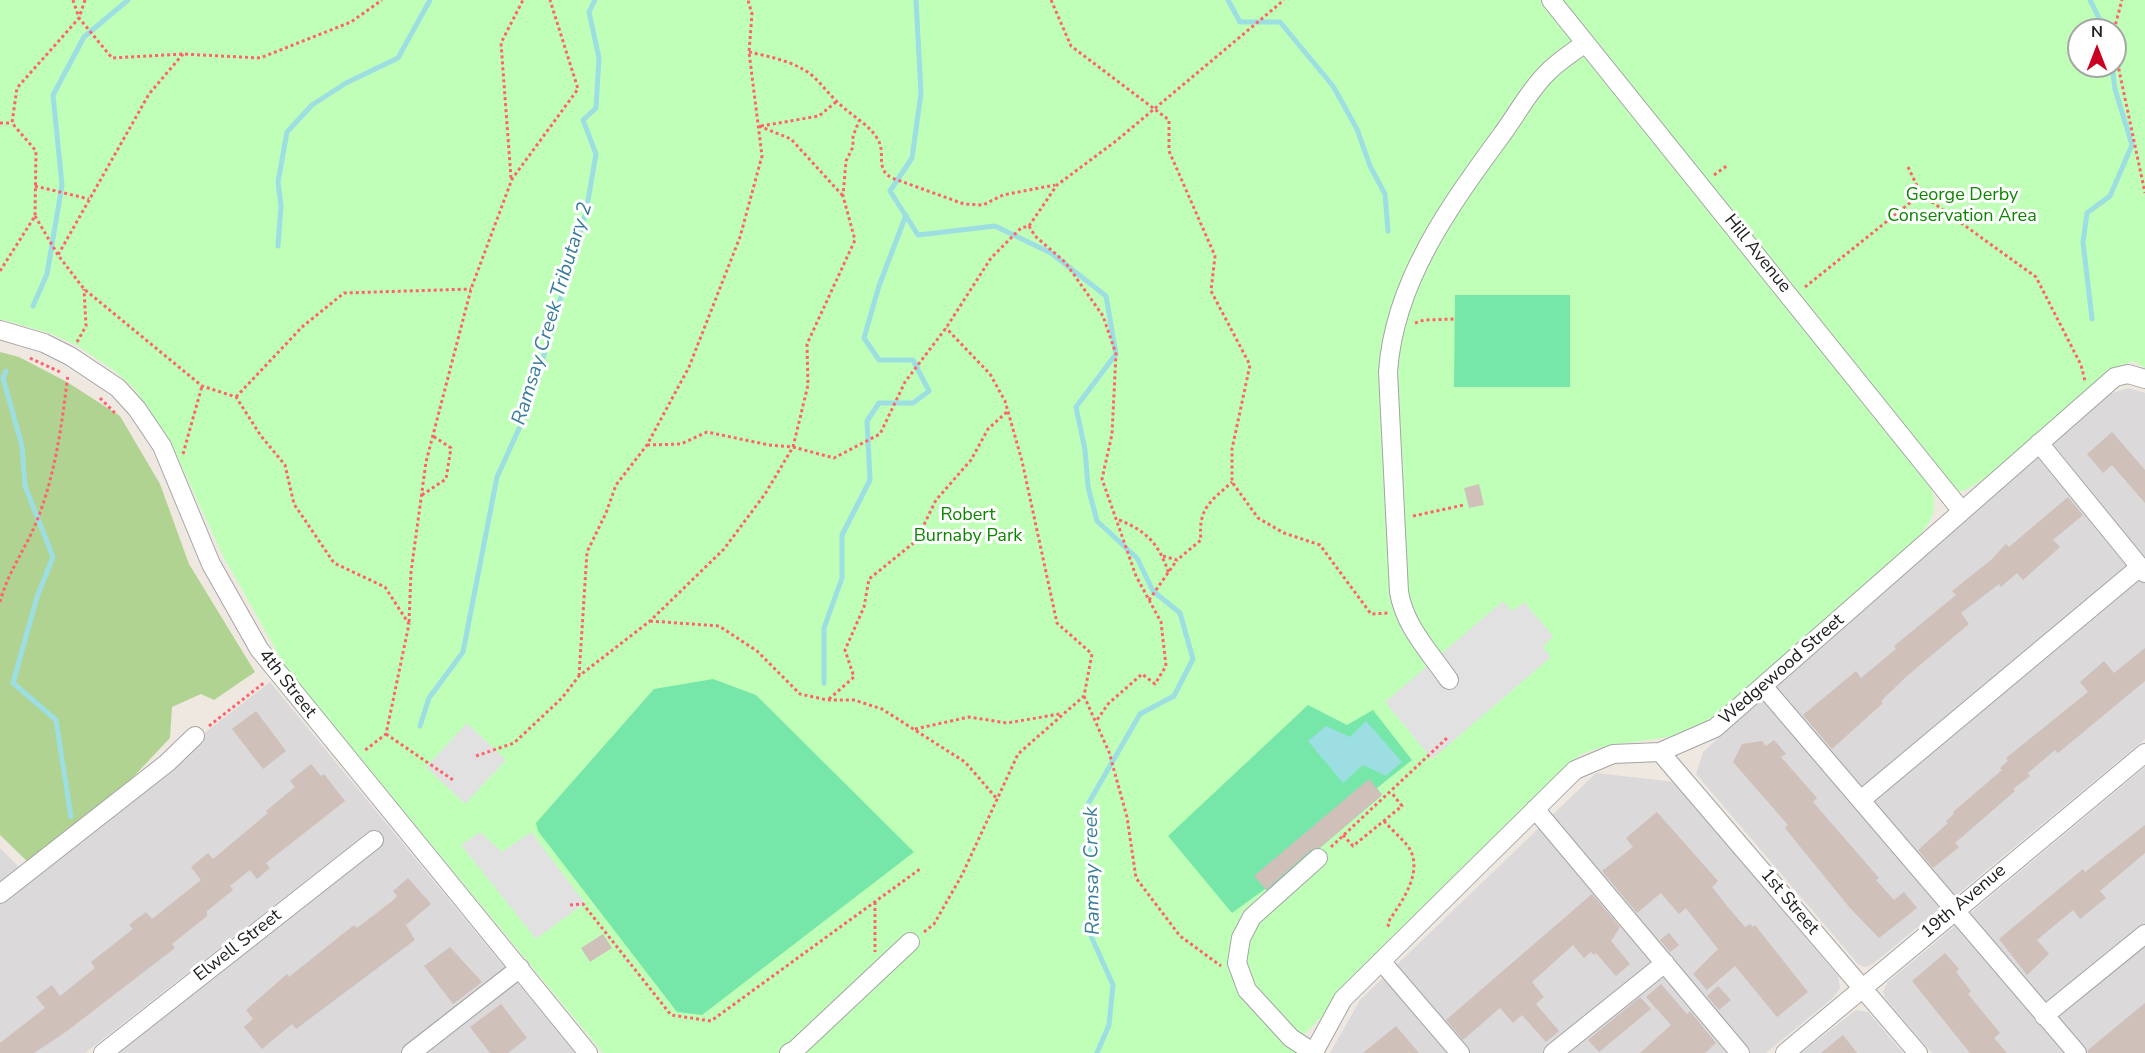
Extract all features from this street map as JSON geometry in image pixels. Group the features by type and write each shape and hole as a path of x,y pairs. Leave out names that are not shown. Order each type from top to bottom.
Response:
{"street":[{"name":"Hill Avenue","path":"1551,0 1961,510"},
{"path":"1449,680 1402,613 1388,372 1394,331 1414,271 1470,178 1546,74 1585,43"},
{"name":"4th Street","path":"0,330 44,343 70,356 118,388 138,409 151,426 178,479 211,564 241,619 267,676 350,762 588,1053"},
{"name":"Wedgewood Street","path":"1314,1053 1342,999 1575,770 1612,753 1660,752 1715,728 2115,377 2128,374 2145,379"},
{"path":"1861,800 2143,570 2039,443"},
{"path":"1764,686 2077,1053"},
{"path":"0,894 167,763 195,736"},
{"name":"1st Street","path":"1660,752 1918,1053"},
{"name":"19th Avenue","path":"1785,1053 2145,753"},
{"path":"1535,808 1740,1053"},
{"name":"Elwell Street","path":"103,1053 374,840"},
{"path":"1314,1053 1291,1038 1247,990 1241,977 1238,955 1248,923 1258,910 1318,858"},
{"path":"2044,1016 2145,934"},
{"path":"789,1053 795,1050 910,942"},
{"path":"1381,961 1460,1053"},
{"path":"1553,1053 1665,963"},
{"path":"411,1053 520,968"}],"path":[{"path":"73,0 79,18 111,58 183,54 260,58 351,22 382,0"},
{"path":"12,123 18,87 79,18 85,0"},
{"path":"512,179 501,43 523,0"},
{"path":"350,762 387,734 409,624 411,572 433,436 471,289 512,179 578,89 550,0"},
{"path":"579,676 587,552 606,513 615,485 647,445 688,367 740,237 762,156 749,52 752,14 748,0"},
{"path":"1051,0 1071,46 1168,120 1168,151 1215,256 1211,291 1250,365 1232,449 1232,482 1258,518 1284,533 1320,545 1371,614 1402,613"},
{"path":"647,445 681,444 707,432 769,445 793,447 834,458 879,434 905,382 946,328 991,258 1022,228 1029,226 1057,185 1116,141 1284,0"},
{"path":"2117,18 2122,0"},
{"path":"749,52 780,59 812,75 837,102 859,121 865,122 879,140 882,154 880,166 884,174 964,204 983,205 1003,195 1057,185"},
{"path":"58,255 149,94 183,54"},
{"path":"2121,78 2145,193"},
{"path":"759,126 819,116 837,102"},
{"path":"476,756 514,743 562,698 579,676 650,621 724,549 765,494 793,447 808,385 807,344 855,240 843,196 846,161 853,147 853,136 859,121"},
{"path":"0,123 12,123 36,151 35,216 58,255 84,289 202,386 236,397 261,436 285,465 294,504 334,563 385,587 409,624"},
{"path":"759,126 791,139 843,196"},
{"path":"1908,167 1921,194 2036,277 2081,365 2085,383 2095,394"},
{"path":"35,186 90,199"},
{"path":"1791,296 1816,280 1921,194"},
{"path":"0,272 35,216"},
{"path":"1029,226 1035,236 1065,262 1103,316 1116,354 1112,434 1102,479 1119,520 1136,576 1161,622 1166,666 1155,684 1142,674 1108,704 1097,720"},
{"path":"0,602 6,581 38,518 58,450 70,356 86,326 84,289"},
{"path":"236,397 302,327 344,293 471,289"},
{"path":"1394,331 1424,320 1455,319"},
{"path":"946,328 990,374 1009,410 1057,623 1092,654 1084,696 1097,720 1109,752 1127,817 1136,878 1180,936 1224,968 1241,977"},
{"path":"25,356 76,381"},
{"path":"178,479 202,386"},
{"path":"93,392 121,419"},
{"path":"827,700 854,677 845,650 864,607 869,579 916,542 936,500 971,460 988,429 1009,410"},
{"path":"422,495 446,479 451,448 433,436"},
{"path":"1150,599 1177,560 1201,540 1199,521 1205,507 1232,482"},
{"path":"1397,519 1464,506"},
{"path":"1119,520 1141,529 1163,556 1169,574"},
{"path":"1163,556 1177,560"},
{"path":"650,621 719,626 757,651 800,694 827,700 854,700 882,709 965,762 998,800"},
{"path":"195,736 267,676"},
{"path":"910,942 934,924 998,800 1018,754 1061,713 1084,696"},
{"path":"915,729 969,717 1007,723 1061,713"},
{"path":"387,734 453,780"},
{"path":"1318,858 1447,738"},
{"path":"1343,835 1353,846 1402,806 1391,792"},
{"path":"1383,821 1408,846 1413,860 1414,874 1388,925 1401,941"},
{"path":"570,905 583,904 671,1015 711,1021 920,869"},
{"path":"875,902 875,975"}],"shaded area":[{"path":"2128,388 2145,393 2145,739 1873,964 1865,967 1859,965 1696,774 1703,752 1811,653 2107,395"},
{"path":"1503,601 1512,611 1524,602 1553,636 1543,647 1551,657 1432,759 1385,702"},
{"path":"270,682 575,1053 119,1053 379,848 368,832 85,1053 0,1053 0,848 25,873"},
{"path":"467,723 506,760 465,804 426,767"},
{"path":"2145,767 2145,1053 1932,1053 1885,998 1883,991 1888,982"},
{"path":"1596,773 1675,782 1838,976 1840,988 1834,997 1766,1053 1330,1053 1360,1000"},
{"path":"480,832 502,852 531,832 585,903 536,939 461,845"},
{"path":"1856,1010 1868,1012 1903,1053 1801,1053"}],"green space":[{"name":"Robert Burnaby Park","path":"0,0 1541,0 1926,480 1934,498 1933,513 1930,521 1913,542 1797,646 1709,719 1678,734 1605,747 1577,757 1292,1047 1296,1053 603,1053 288,671 223,556 170,441 134,388 112,369 76,345 49,333 0,319"},
{"name":"George Derby Conservation Area","path":"1561,0 2145,0 2145,368 2133,361 2112,369 2012,457 1970,488 1958,491"},
{"path":"1455,295 1570,295 1570,387 1454,387"},
{"path":"0,352 19,357 67,382 120,416 160,484 189,564 255,672 214,700 201,694 172,707 170,738 119,792 29,863 0,835"},
{"path":"713,679 756,695 914,852 702,1015 677,1012 538,831 536,823 654,689"},
{"path":"1308,705 1347,725 1373,710 1412,760 1377,788 1382,795 1268,892 1265,889 1232,913 1168,836"}],"water":[{"path":"1366,721 1402,762 1386,776 1363,765 1343,783 1308,741 1326,726 1350,737"}],"building":[{"path":"2112,432 2145,470 2145,503 2112,465 2103,473 2087,454"},
{"path":"1479,484 1484,505 1469,508 1464,488"},
{"path":"2068,497 2083,515 2053,540 2060,547 2023,580 2017,573 2001,587 1999,584 1961,613 1969,624 1908,675 1881,701 1883,703 1832,749 1803,715 1856,671 1861,678 1896,649 1894,646 1956,595 1952,591 1991,560 2006,544 2009,547"},
{"path":"2145,648 2145,681 2058,753 2055,750 2028,773 2030,776 2013,789 2015,791 1955,843 1959,847 1933,868 1918,850 1948,823 1946,821 1954,814 1953,812 2002,770 2000,768 2008,761 2006,758 2088,692 2080,682 2104,661 2114,673"},
{"path":"256,711 286,751 263,769 232,729"},
{"path":"1774,740 1786,754 1781,757 1817,798 1813,802 1879,878 1876,880 1894,900 1904,892 1917,908 1879,938 1850,908 1785,828 1788,825 1733,762 1742,744 1762,741 1766,746"},
{"path":"311,764 321,776 324,774 345,801 266,863 270,868 257,879 250,870 230,886 233,890 207,911 207,916 172,944 175,948 67,1031 34,1053 0,1053 0,1043 45,1008 36,997 52,985 60,996 95,968 91,962 133,929 129,925 146,912 152,919 201,880 191,867 208,853 213,859 268,813 266,811 295,787 290,781"},
{"path":"1369,779 1382,795 1321,847 1311,850 1266,890 1254,876"},
{"path":"1657,812 1718,881 1712,887 1727,906 1745,927 1750,924 1753,927 1755,925 1808,992 1777,1017 1735,966 1707,990 1693,974 1718,949 1686,908 1679,914 1661,893 1637,913 1602,871 1633,847 1626,838"},
{"path":"2145,825 2145,853 2100,891 2106,898 2080,919 2073,910 2037,940 2049,954 2027,975 1999,939 2083,869 2085,872"},
{"path":"408,878 431,904 406,925 415,940 296,1029 292,1024 262,1049 244,1027 253,1019 246,1010 287,974 289,977 354,925 357,928 391,902 397,896 393,891"},
{"path":"1592,894 1620,927 1611,941 1630,964 1616,976 1596,953 1594,955 1591,952 1584,958 1573,945 1532,982 1544,997 1536,1004 1559,1031 1546,1042 1522,1015 1513,1023 1500,1008 1463,1040 1446,1020"},
{"path":"1669,933 1679,945 1670,952 1660,940"},
{"path":"603,934 612,948 590,962 581,948"},
{"path":"450,947 482,982 453,1004 424,966"},
{"path":"1945,953 1959,969 1956,972 1971,991 1968,994 2000,1033 1994,1038 2007,1053 1970,1053 1912,981"},
{"path":"1661,984 1687,1014 1690,1011 1716,1043 1705,1053 1640,1053 1671,1025 1646,997"},
{"path":"1718,986 1731,1000 1719,1010 1707,996"},
{"path":"1640,997 1651,1009 1599,1052 1588,1040"},
{"path":"2145,1003 2145,1053 2088,1053 2088,1050"},
{"path":"501,1004 527,1038 508,1053 490,1053 470,1027"},
{"path":"1396,1026 1419,1053 1363,1053"},
{"path":"1843,1035 1857,1053 1821,1053"}],"waterway":[{"path":"33,306 47,274 62,185 53,95 84,37 128,0"},
{"path":"278,246 281,206 278,182 287,132 312,105 346,83 398,58 430,0"},
{"name":"Ramsay Creek Tributary 2","path":"420,726 429,698 463,652 497,477 528,409 586,212 596,154 583,120 596,108 599,58 589,12 595,0"},
{"name":"Ramsay Creek","path":"916,0 921,93 912,158 890,191 918,235 995,226 1051,253 1106,296 1116,354 1076,407 1085,450 1088,487 1097,521 1137,558 1153,591 1180,613 1193,659 1174,696 1140,714 1088,804 1091,936 1113,985 1109,1025 1097,1053"},
{"path":"1228,0 1240,22 1280,22 1333,86 1357,129 1370,166 1385,194 1388,231"},
{"path":"2090,0 2099,18"},
{"path":"2092,319 2083,242 2087,213 2110,196 2132,145 2114,78"},
{"path":"824,683 824,628 842,578 842,535 870,480 867,421 879,403 913,403 929,391 913,360 879,360 864,338 879,286 906,215"},
{"path":"6,371 3,378 22,446 25,486 53,557 37,597 13,683 56,720 71,817"}]}
